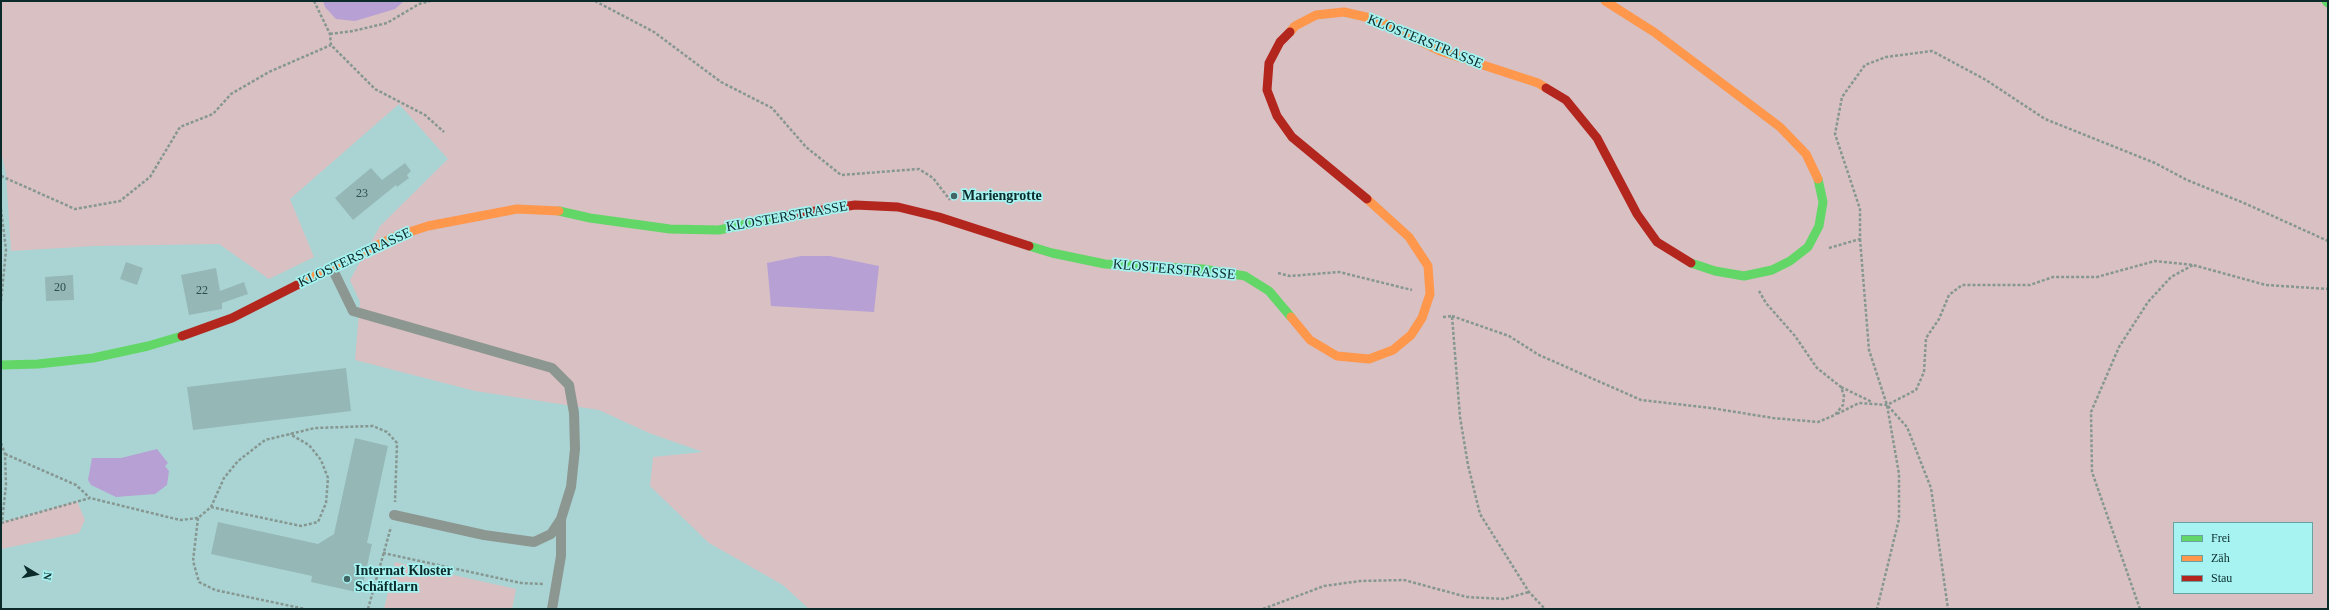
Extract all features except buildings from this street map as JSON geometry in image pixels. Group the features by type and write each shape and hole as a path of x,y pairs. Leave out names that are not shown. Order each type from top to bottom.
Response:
{"main road":[{"name":"KLOSTERSTRASSE","path":"1,365 38,364 93,358 148,346 232,318 394,237 428,226 517,209 551,209 590,218 670,230 720,230 806,211 855,205 898,207 932,215 1052,253 1105,264 1203,269 1245,276 1269,291 1310,340 1336,356 1369,359 1393,350 1411,335 1422,318 1430,294 1428,266 1409,237 1380,209 1292,137 1277,116 1267,90 1269,63 1280,42 1295,26 1316,15 1344,12 1375,20 1440,51 1538,83 1566,100 1597,138 1637,214 1658,242 1685,260 1715,271 1744,276 1772,270 1790,261 1808,246 1819,226 1824,202 1819,180 1806,154 1780,127 1654,32 1605,1"}],"lane":[{"path":"332,268 353,311 552,368 569,385 574,413 575,449 571,486 560,519 551,534 534,542 484,535 394,516"},
{"path":"552,609 561,556 560,519"}],"path":[{"path":"314,1 330,34 331,45 375,88 425,116 444,132"},
{"path":"330,34 387,24 419,4 430,1"},
{"path":"595,1 654,32 721,82 772,108 806,147 841,175 919,169 932,178 953,204"},
{"path":"1,176 75,209 120,201 150,177 180,127 213,114 231,94 269,72 331,45"},
{"path":"1878,609 1899,519 1899,474 1887,405 1869,350 1860,239 1860,209 1834,134 1842,97 1865,65 1886,57 1932,52 1986,80 2045,119 2156,163 2187,180 2244,203 2328,241"},
{"path":"1,209 6,250 1,302"},
{"path":"1808,246 1822,250 1860,239"},
{"path":"1422,318 1452,316 1509,336 1539,355 1641,400 1711,408 1773,418 1818,422 1859,403 1887,405 1916,390 1924,372 1926,338 1939,319 1949,296 1962,285 2030,285 2053,277 2097,277 2155,262 2193,265 2266,285 2328,289"},
{"path":"2140,609 2092,472 2091,412 2119,347 2148,302 2171,277 2193,265"},
{"path":"1275,271 1290,276 1339,272 1430,294"},
{"path":"1751,274 1766,303 1795,336 1817,368 1841,387 1875,403"},
{"path":"1452,316 1460,417 1468,465 1480,514 1530,592 1545,609"},
{"path":"1835,415 1843,405 1844,396 1841,387"},
{"path":"1887,405 1907,427 1931,488 1948,609"},
{"path":"5,454 76,485 90,498 180,520 198,518 211,507 224,478 238,461 265,440 315,428 372,426 387,432 397,443 394,516 368,609"},
{"path":"211,507 301,526 318,522 326,503 328,478 322,460 309,445 290,434"},
{"path":"1,443 5,454 6,485 1,523 90,498"},
{"path":"198,518 193,561 199,582 215,590 305,609"},
{"path":"383,553 521,583 556,584"},
{"path":"1263,609 1324,586 1360,581 1404,580 1467,597 1504,599 1530,592"}],"shaded area":[{"path":"1,1 2328,1 2328,609 809,609 783,585 709,543 650,486 653,457 703,452 649,433 599,410 475,391 355,360 360,302 350,280 380,226 448,159 399,104 290,199 314,257 269,279 219,244 95,246 11,251 6,174 1,151"},
{"path":"323,1 404,1 395,9 355,21 336,19 325,7"},
{"path":"801,256 830,256 879,266 874,312 771,306 767,263"},
{"path":"157,449 168,463 165,466 169,471 167,485 155,494 116,497 91,485 88,480 92,458 121,458"},
{"path":"77,501 85,520 79,533 1,549 2,522"},
{"path":"395,562 516,589 512,609 384,609"}],"traffic: fast":[{"path":"1691,263 1715,271 1744,276 1772,270 1790,261 1808,247 1819,226 1823,202 1818,179"},
{"path":"559,211 590,218 670,229 719,230 783,216"},
{"path":"1029,246 1052,253 1105,264 1203,269 1245,276 1269,291 1291,317"},
{"path":"1,365 38,364 93,358 148,346 182,336"}],"traffic: slow":[{"path":"1605,1 1654,32 1780,127 1806,154 1818,179"},
{"path":"1290,32 1295,26 1316,15 1344,12 1375,19 1440,51 1538,83 1546,88"},
{"path":"1291,317 1310,340 1337,356 1369,359 1393,350 1411,335 1422,318 1430,294 1428,266 1409,237 1367,199"},
{"path":"297,285 394,237 428,226 517,209 559,211"}],"traffic: jam":[{"path":"1290,32 1280,42 1269,63 1267,90 1277,116 1292,137 1367,199"},
{"path":"1546,88 1566,100 1597,138 1637,214 1657,242 1691,263"},
{"path":"783,216 855,205 898,207 939,217 1029,246"},
{"path":"182,336 232,318 297,285"}],"place":[{"name":"Mariengrotte","path":"954,196"},
{"name":"Internat Kloster Schäftlarn","path":"347,579"}]}
